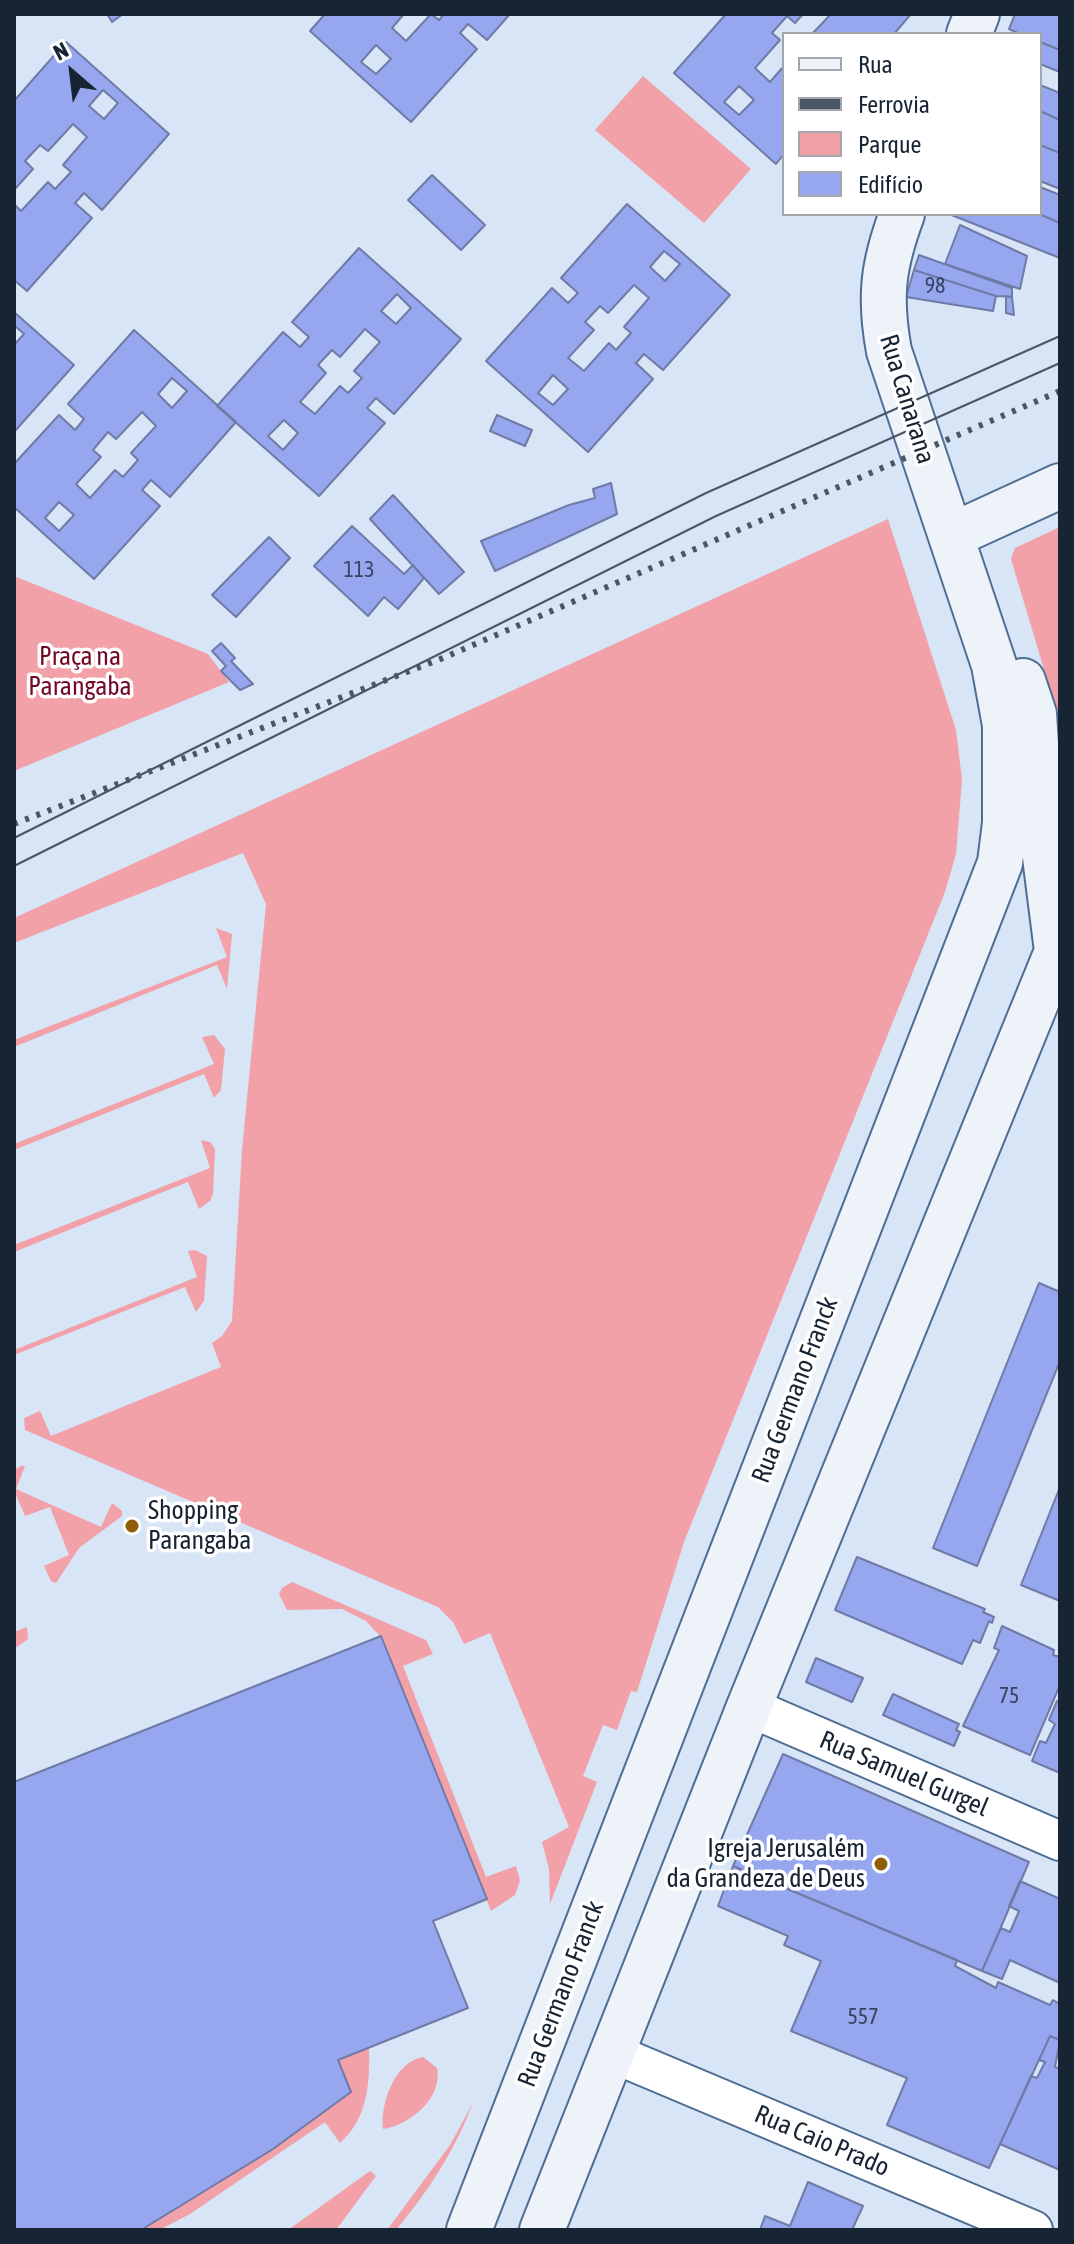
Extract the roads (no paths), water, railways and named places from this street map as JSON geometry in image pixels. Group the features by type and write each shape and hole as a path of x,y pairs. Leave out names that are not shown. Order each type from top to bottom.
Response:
{"main road":[{"name":"Rua Canarana","path":"901,216 887,256 883,315 889,351 951,536"},
{"path":"542,2230 749,1707 1059,949 1042,833 1034,714 986,567 951,536 1060,486"},
{"name":"Rua Germano Franck","path":"469,2230 1000,863 1005,823 1005,725 994,665 951,536"}],"street":[{"name":"Rua Samuel Gurgel","path":"749,1707 1060,1841"},
{"name":"Rua Caio Prado","path":"612,2053 1033,2230"}],"tram line":[{"path":"14,838 706,493 1060,336"},
{"path":"14,866 716,516 1060,363"}],"railway":[{"path":"14,824 443,658 1060,391"}],"place":[{"name":"Shopping Parangaba","path":"132,1526"},
{"name":"Igreja Jerusalém da Grandeza de Deus","path":"881,1864"}],"park label":[{"name":"Praça na Parangaba","path":"80,672"}]}
